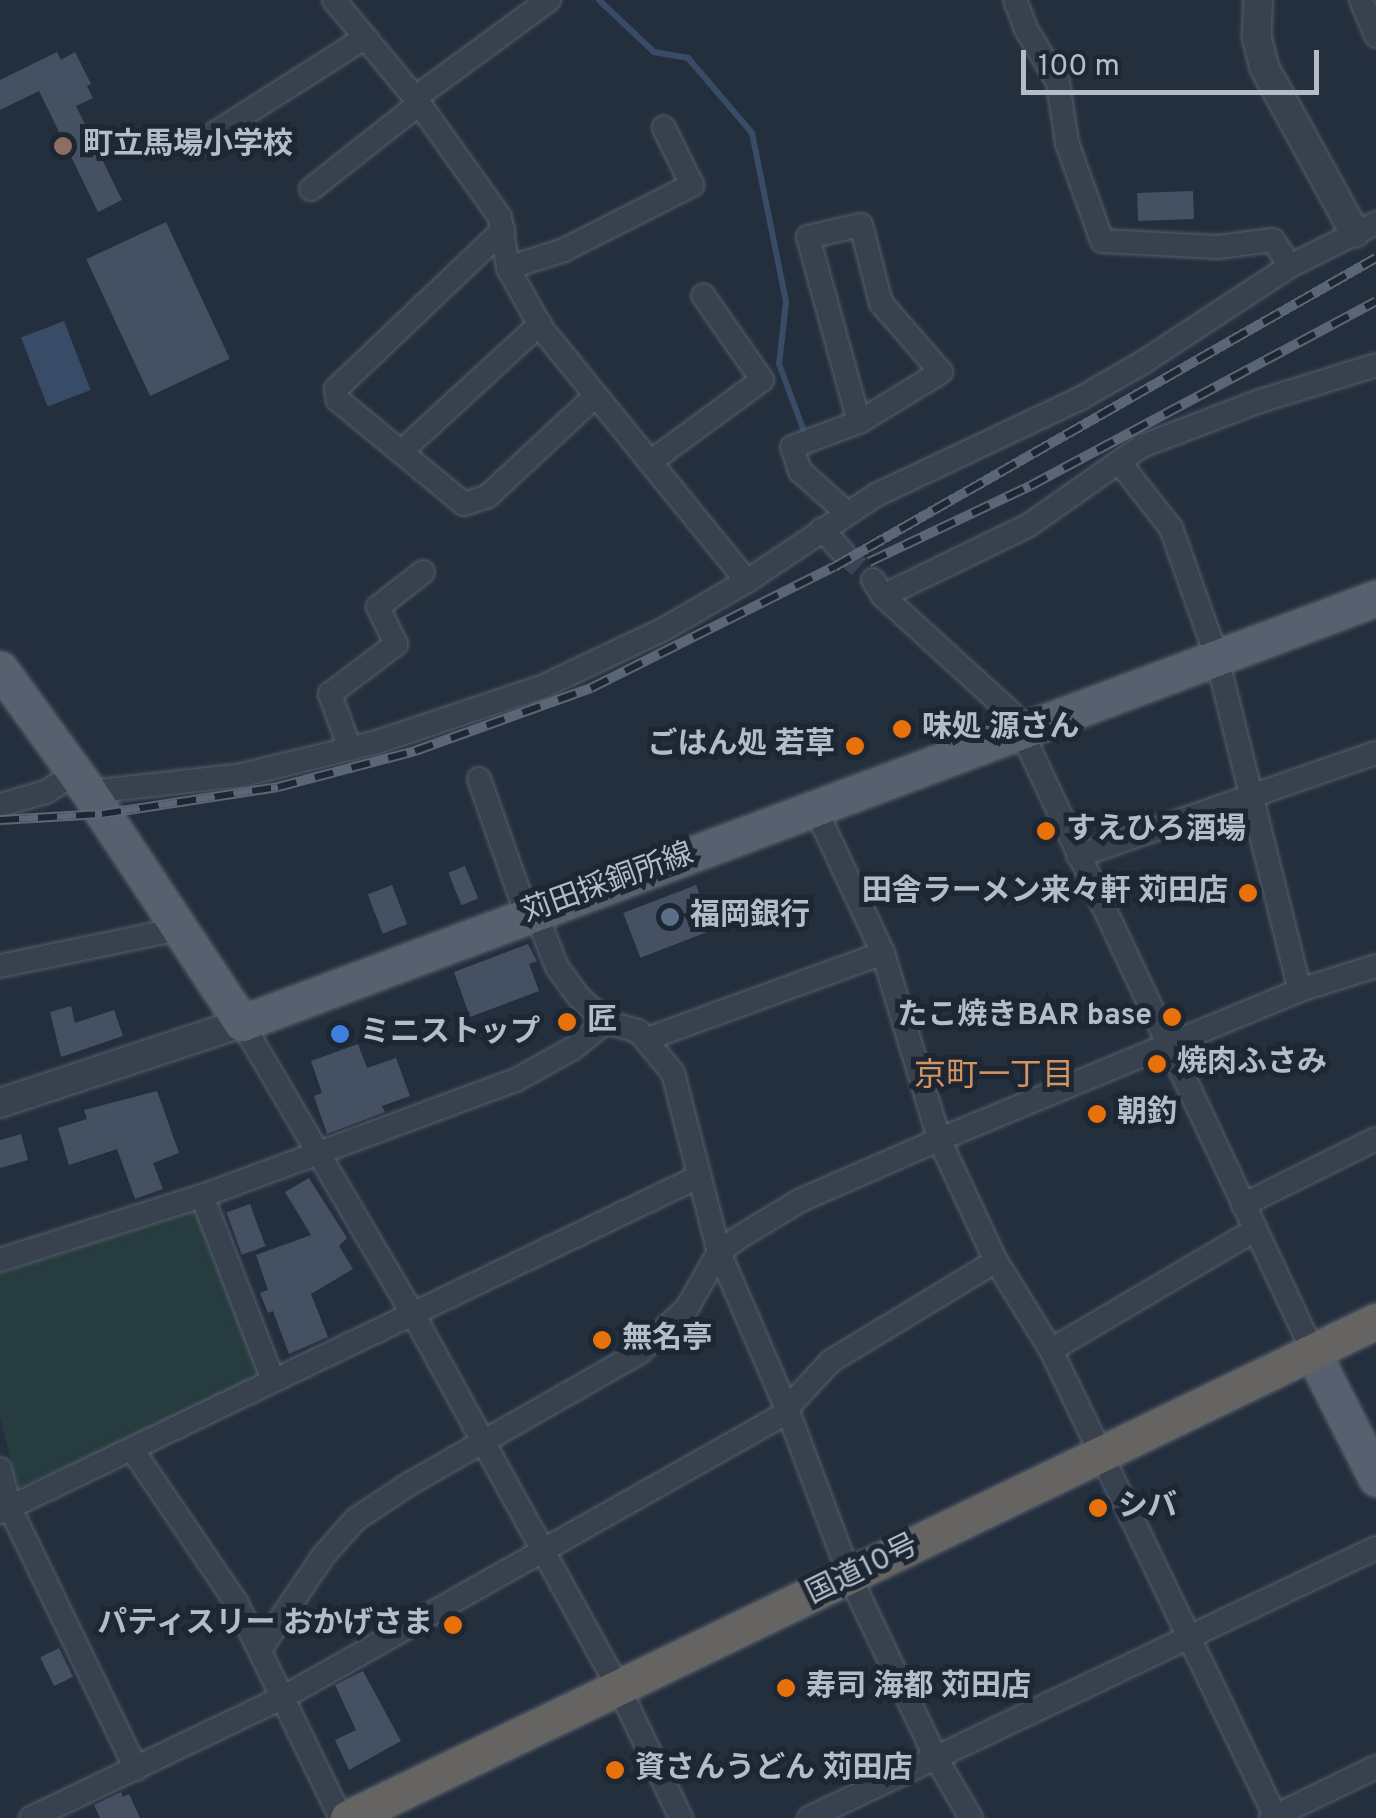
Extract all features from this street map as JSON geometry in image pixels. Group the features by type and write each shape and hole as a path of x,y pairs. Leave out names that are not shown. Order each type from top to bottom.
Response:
{"highway":[{"name":"国道10号","path":"345,1818 623,1695 1318,1362 1376,1321"},
{"name":"国道10号","path":"1318,1362 1376,1347"},
{"name":"国道10号","path":"391,1818 623,1695"}],"main road":[{"name":"苅田採銅所線","path":"242,1022 1376,598"},
{"path":"0,669 82,783 242,1022"},
{"path":"1318,1362 1376,1478"}],"street":[{"path":"334,0 417,101 500,218 508,268 540,324 594,397 653,460 748,582"},
{"path":"311,189 549,0"},
{"path":"1016,0 1026,29 1058,82 1066,143 1102,241 1218,247 1273,240 1290,266"},
{"path":"0,806 82,783 242,775 461,717 544,686 666,628 748,582 847,513 1126,372 1290,266 1366,228 1264,67 1256,38 1258,0"},
{"path":"1361,0 1376,36"},
{"path":"198,144 363,38"},
{"path":"508,268 564,250 692,185 664,128"},
{"path":"847,513 800,471 792,447 859,422 941,372 881,303 861,225 808,237 859,422"},
{"path":"503,230 336,389 338,400 464,504 488,496 594,397"},
{"path":"653,460 762,380 703,296"},
{"path":"401,452 540,324"},
{"path":"1318,1362 1020,729 1010,712 878,588 1029,525 1142,446 1260,401 1376,365"},
{"path":"1120,463 1171,528 1217,658 1248,796 1300,990"},
{"path":"822,529 843,552"},
{"path":"350,749 330,694 396,644 378,607 423,572"},
{"path":"1078,856 1376,753"},
{"path":"479,779 531,913 567,982 606,1022 628,1026 647,1039 666,1061 678,1087 720,1252 855,1584 936,1758 971,1818"},
{"path":"815,808 883,952 939,1139 996,1260 1051,1350 1108,1463 1274,1817 1376,1767"},
{"path":"0,966 179,929"},
{"path":"647,1039 883,952"},
{"path":"260,1648 324,1555 356,1519 482,1442 621,1365 656,1340 693,1300 720,1252 799,1201 1167,1043 1300,990 1376,966"},
{"path":"0,1102 242,1022 414,1314 623,1695 681,1818"},
{"path":"0,1260 202,1196 516,1080 563,1054 606,1022"},
{"path":"1243,1205 1376,1139"},
{"path":"5,1510 698,1177"},
{"path":"202,1196 273,1380"},
{"path":"1051,1350 1255,1230"},
{"path":"32,1818 284,1698 787,1409 832,1360 996,1260"},
{"path":"132,1450 236,1602 345,1818"},
{"path":"0,1469 5,1510 136,1769"},
{"path":"809,1818 1376,1548"}],"green space":[{"path":"197,1210 263,1378 18,1488 0,1418 0,1273"}],"water":[{"path":"64,321 91,390 48,407 21,337"}],"building":[{"path":"57,52 61,60 75,52 91,84 87,86 93,98 76,106 122,200 98,212 39,91 0,110 0,80"},
{"path":"1193,191 1194,219 1138,221 1137,193"},
{"path":"166,222 230,359 150,396 86,259"},
{"path":"465,866 478,898 461,905 448,873"},
{"path":"392,885 407,924 383,934 368,894"},
{"path":"696,885 713,930 640,958 623,913"},
{"path":"528,944 537,961 529,964 539,991 470,1017 454,972"},
{"path":"71,1006 75,1023 114,1010 123,1036 61,1057 50,1012"},
{"path":"358,1044 367,1068 396,1058 410,1096 382,1106 385,1112 327,1134 314,1096 322,1093 311,1061"},
{"path":"157,1091 179,1153 153,1163 163,1189 135,1199 117,1149 69,1165 58,1128 87,1119 84,1110"},
{"path":"21,1134 28,1160 0,1168 0,1140"},
{"path":"309,1178 347,1238 339,1246 353,1269 311,1294 328,1337 289,1354 273,1311 268,1313 260,1293 268,1290 256,1255 311,1235 285,1192"},
{"path":"250,1204 265,1246 242,1255 227,1213"},
{"path":"59,1648 73,1677 54,1686 40,1657"},
{"path":"363,1671 401,1741 349,1770 335,1740 356,1730 335,1685"},
{"path":"121,1792 123,1797 129,1794 140,1818 100,1818 94,1805"}],"waterway":[{"path":"599,0 654,52 688,58 752,133 786,302 779,364 805,434"}],"tunnel":[{"path":"843,552 873,580"}],"railway":[{"path":"0,820 102,814 278,787 415,751 591,688 834,567 1376,258"},
{"path":"869,562 1030,486 1376,301"}],"place":[{"name":"町立馬場小学校","path":"63,146"},
{"name":"味処 源さん","path":"902,729"},
{"name":"ごはん処 若草","path":"855,746"},
{"name":"すえひろ酒場","path":"1046,831"},
{"name":"田舎ラーメン来々軒 苅田店","path":"1248,893"},
{"name":"福岡銀行","path":"670,917"},
{"name":"たこ焼きBAR base","path":"1172,1017"},
{"name":"匠","path":"567,1022"},
{"name":"ミニストップ","path":"340,1034"},
{"name":"焼肉ふさみ","path":"1157,1064"},
{"name":"朝釣","path":"1097,1114"},
{"name":"無名亭","path":"602,1340"},
{"name":"シバ","path":"1098,1508"},
{"name":"パティスリー おかげさま","path":"453,1625"},
{"name":"寿司 海都 苅田店","path":"786,1688"},
{"name":"資さんうどん 苅田店","path":"615,1770"}],"district":[{"name":"京町一丁目","path":"994,1077"}]}
